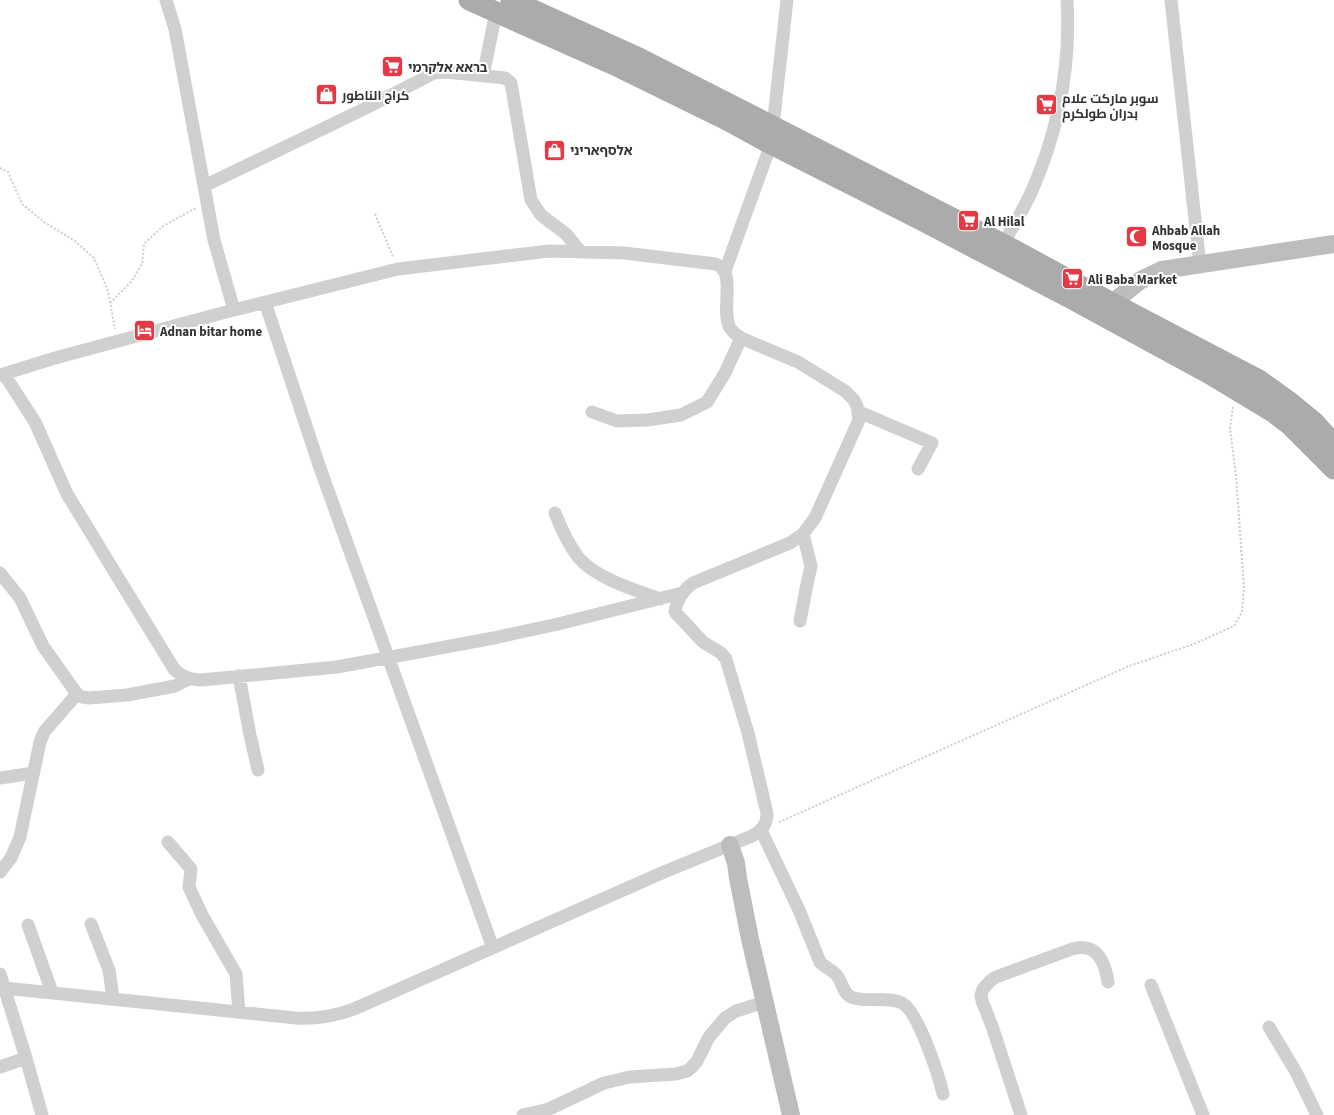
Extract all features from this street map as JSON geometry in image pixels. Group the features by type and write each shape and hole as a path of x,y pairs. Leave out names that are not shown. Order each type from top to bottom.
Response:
{"main road":[{"path":"469,0 503,6 639,58 923,221 1241,392 1273,412 1290,425 1334,469"},
{"path":"773,136 1003,244 1259,380 1308,417 1334,444"}],"street":[{"path":"166,0 175,29 214,240 234,310"},
{"path":"725,271 773,136 787,0"},
{"path":"1003,244 1030,193 1054,130 1063,89 1066,64 1069,24 1067,0"},
{"path":"1171,0 1200,265"},
{"path":"484,76 503,6"},
{"path":"204,186 434,74 446,72 505,78 511,83 531,200 541,215 566,234 580,252"},
{"path":"1112,303 1130,287 1151,274 1173,268 1334,244"},
{"path":"4,988 296,1018 322,1018 354,1009 664,872 752,836 761,830 767,820 767,813 748,733 728,664 726,659 720,653 703,642 675,612 678,599 687,587 698,580 790,543 803,534 815,518 859,420 859,412 850,395 838,387 798,362 741,338 735,334 728,323 727,278 725,271 721,266 716,264 624,253 549,251 398,269 234,310 55,358 2,375 35,422 67,494 174,669 189,679 201,680 337,667 389,656 494,638 558,624 682,593"},
{"path":"265,302 320,468 494,948"},
{"path":"592,412 617,421 647,420 681,415 708,402 725,373 741,338"},
{"path":"859,412 932,443 918,469"},
{"path":"556,513 567,540 579,558 597,573 622,585 660,599"},
{"path":"800,621 811,566 803,534"},
{"path":"0,573 20,598 43,646 77,694 82,697 89,698 127,695 175,686 189,679"},
{"path":"239,676 258,770"},
{"path":"0,872 11,858 20,837 40,742 44,732 77,694"},
{"path":"0,778 33,773"},
{"path":"761,830 799,910 820,962 837,975 844,991 851,997 859,999 894,1001 902,1003 907,1007 925,1041 943,1094"},
{"path":"168,842 191,869 189,887 202,915 236,974 239,1012"},
{"path":"730,845 736,863 743,906 791,1115"},
{"path":"92,924 109,970 113,998"},
{"path":"28,925 52,992"},
{"path":"1021,1115 992,1026 982,1001 982,992 985,986 996,978 1072,949 1080,948 1092,950 1098,956 1104,965 1108,982"},
{"path":"0,974 42,1115"},
{"path":"1151,985 1203,1115"},
{"path":"523,1115 550,1112 604,1083 630,1077 676,1074 687,1071 697,1061 709,1037 725,1018 736,1011 765,1002"},
{"path":"1269,1027 1296,1072 1317,1115"},
{"path":"0,1067 26,1058"}],"path":[{"path":"0,168 8,172 22,204 44,222 75,241 94,258 108,291 115,330 119,341"},
{"path":"110,303 131,282 142,264 144,244 163,226 188,212 208,204"},
{"path":"375,214 398,269"},
{"path":"761,830 1130,666 1194,644 1234,626 1242,612 1244,588 1236,476 1230,428 1233,406 1241,392"}],"place":[{"name":"בראא אלקרמי","path":"392,67"},
{"name":"كراج الناطور","path":"327,95"},
{"name":"سوبر ماركت علام بدران طولكرم","path":"1046,105"},
{"name":"אלסףאריני","path":"555,150"},
{"name":"Al Hilal","path":"968,221"},
{"name":"Ahbab Allah Mosque","path":"1137,237"},
{"name":"Ali Baba Market","path":"1072,279"},
{"name":"Adnan bitar home","path":"145,331"}]}
